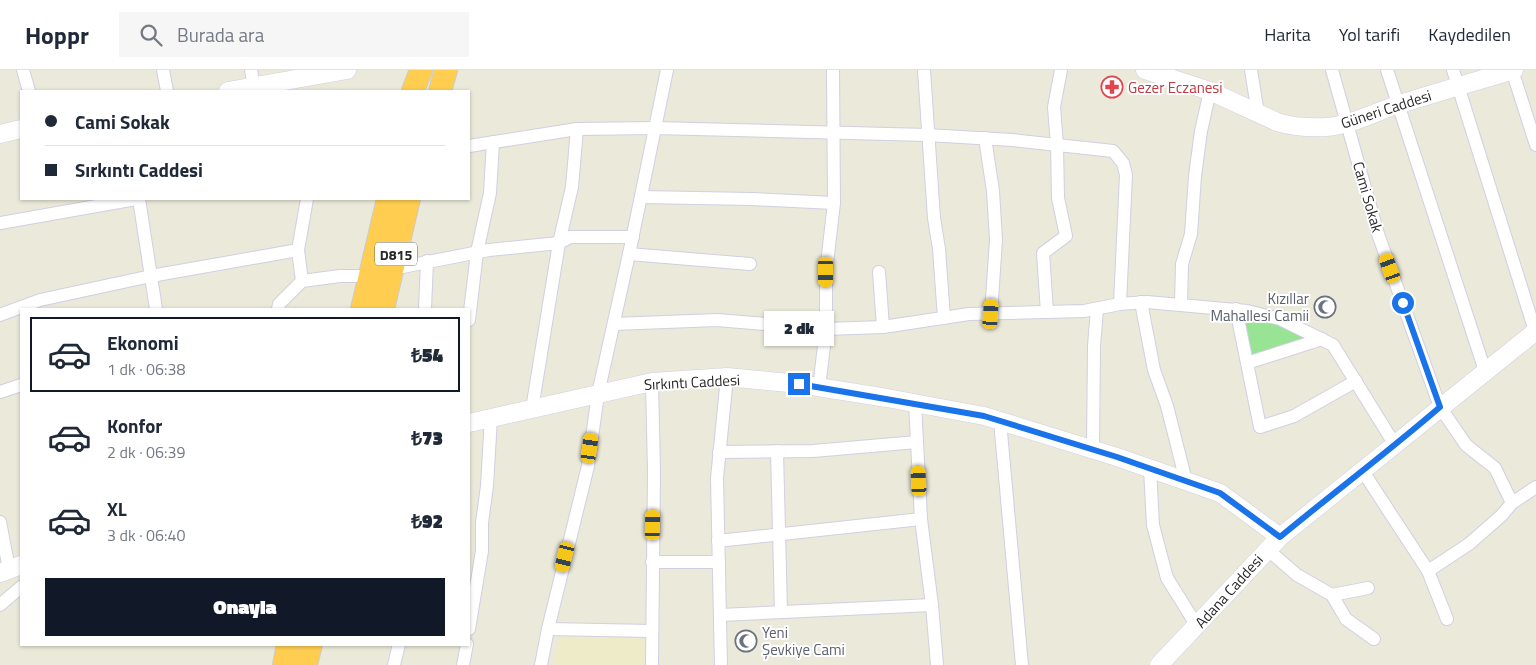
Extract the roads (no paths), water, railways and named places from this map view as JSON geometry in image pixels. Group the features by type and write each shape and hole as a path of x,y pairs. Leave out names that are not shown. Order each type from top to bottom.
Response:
{"highway":[{"path":"413,90 421,70"},
{"path":"440,90 446,70"},
{"name":"D815","path":"362,308 388,200"},
{"name":"D815","path":"383,308 409,200"},
{"path":"284,665 288,646"},
{"path":"306,665 311,646"}],"street":[{"path":"23,70 29,90"},
{"path":"163,70 167,90"},
{"path":"230,90 253,78 347,70"},
{"path":"541,665 588,466 598,394 633,237 667,70"},
{"path":"820,388 826,329 826,272 834,203 833,70"},
{"path":"924,70 927,135 944,318"},
{"path":"1047,312 1043,253 1066,236 1058,198 1054,107 1061,70"},
{"name":"Güneri Caddesi","path":"1145,70 1210,91 1277,122 1299,127 1328,127 1347,122 1399,104 1456,78 1513,70"},
{"path":"1251,70 1258,114"},
{"name":"Cami Sokak","path":"1332,70 1378,234 1440,407 1466,445 1495,468 1512,503"},
{"path":"1388,70 1484,371"},
{"path":"1513,70 1536,145"},
{"path":"1456,78 1536,331"},
{"path":"1181,304 1182,264 1191,234 1201,131 1210,91"},
{"path":"470,146 577,129 655,128 927,135 985,138 1114,151 1123,163 1126,175 1120,304"},
{"path":"0,134 20,129"},
{"path":"532,409 559,243 572,187 577,129"},
{"path":"985,138 993,191 996,240 991,314"},
{"path":"470,312 477,252 490,193 493,142"},
{"path":"641,197 834,203"},
{"path":"0,223 131,200"},
{"path":"137,200 156,308"},
{"path":"302,281 298,250 307,200"},
{"path":"392,269 477,252 559,243 570,237 633,237"},
{"path":"0,315 40,300 151,276 298,250"},
{"path":"629,254 750,264"},
{"path":"425,308 427,262"},
{"path":"879,272 883,327"},
{"path":"278,308 279,304 302,281 340,276 370,276"},
{"path":"1141,302 1154,370 1168,406 1186,481"},
{"path":"614,324 717,320 826,329 883,327 969,314 1084,312 1120,304 1141,302 1236,309 1280,320 1333,345 1395,445"},
{"path":"1093,450 1093,382 1097,309"},
{"path":"1236,309 1260,427 1294,416 1356,380"},
{"name":"Adana Caddesi","path":"1159,665 1274,543 1484,371 1536,331"},
{"path":"1247,363 1322,339"},
{"path":"721,665 716,478 727,378"},
{"name":"Sırkıntı Caddesi","path":"470,423 652,382 727,378 820,388 984,416 1186,481 1220,493 1274,543"},
{"path":"652,382 654,471 652,665"},
{"path":"0,392 20,385"},
{"path":"915,403 921,519 932,604 936,665"},
{"path":"470,623 482,551 482,523 487,486 491,418"},
{"path":"1000,421 1022,665"},
{"path":"719,452 814,451 917,442"},
{"path":"777,451 781,612"},
{"path":"1150,469 1153,525 1167,578 1197,626"},
{"path":"1362,470 1428,571 1448,619"},
{"path":"1428,571 1469,544 1502,515 1512,503 1536,487"},
{"path":"718,541 921,519"},
{"path":"0,522 10,569"},
{"path":"1274,543 1297,576 1332,595 1346,619 1374,639"},
{"path":"652,562 718,562"},
{"path":"0,605 20,588"},
{"path":"1332,595 1368,588"},
{"path":"720,615 932,604"},
{"path":"548,629 652,631"},
{"path":"394,665 399,646"},
{"path":"463,665 466,646"}],"place":[{"name":"Gezer Eczanesi","path":"1112,87"},
{"name":"Kızıllar Mahallesi Camii","path":"1325,307"},
{"name":"Yeni Şevkiye Cami","path":"746,641"}]}
